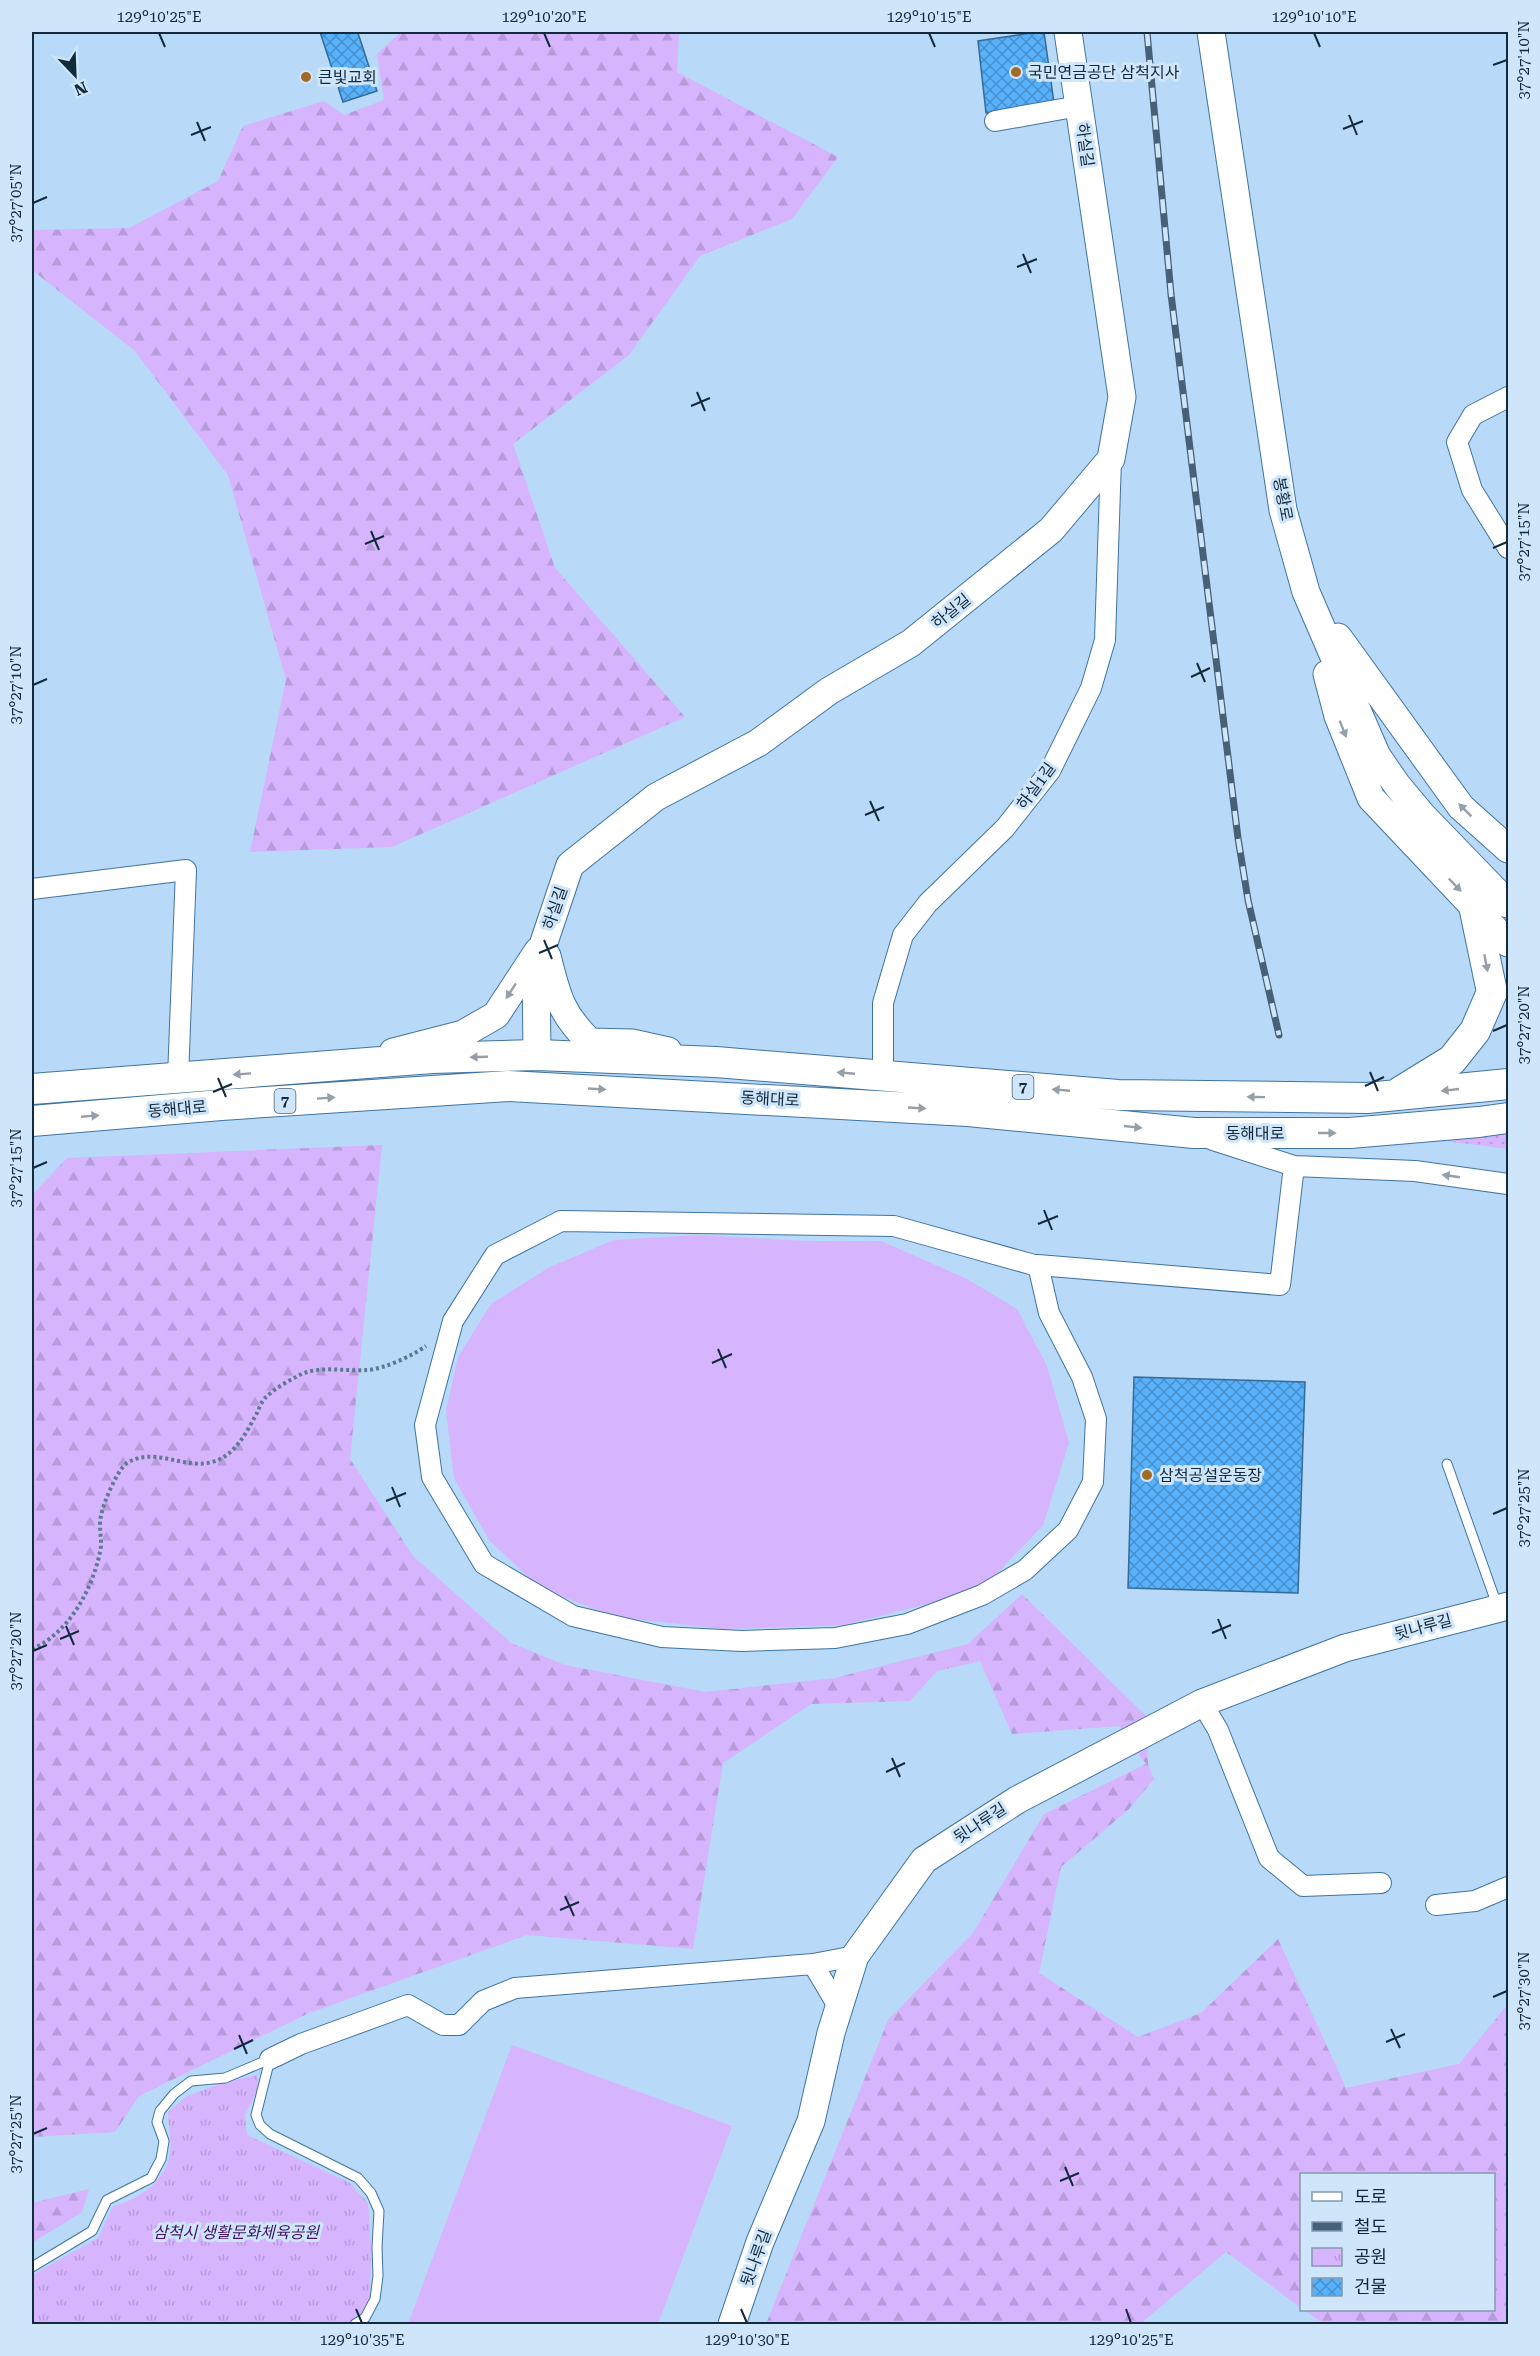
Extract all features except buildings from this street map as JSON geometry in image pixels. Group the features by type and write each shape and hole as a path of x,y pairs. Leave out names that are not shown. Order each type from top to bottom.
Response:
{"main road":[{"path":"1394,1096 1452,1060 1475,1031 1492,992 1474,906"},
{"name":"동해대로","path":"32,1089 432,1058 537,1055 716,1062 1118,1095 1367,1098 1509,1084"},
{"path":"537,1055 538,1086"},
{"name":"동해대로","path":"32,1121 498,1086 538,1086 968,1111 1194,1133 1350,1133 1509,1118"}],"street":[{"name":"하실길","path":"537,1055 536,966 570,865 656,797 758,743 829,691 911,643 1051,530 1111,459 1122,397 1068,32"},
{"name":"봉황로","path":"1211,32 1283,510 1306,592 1377,756 1422,815 1509,904"},
{"path":"995,120 1079,106"},
{"path":"1509,397 1473,415 1457,442 1472,490 1509,548"},
{"name":"하실1길","path":"883,1076 883,1003 903,934 928,903 1005,828 1050,771 1091,688 1105,639 1111,459"},
{"path":"1306,592 1461,807 1509,849"},
{"path":"1306,592 1338,716 1371,798 1509,943"},
{"path":"32,889 186,870 178,1078"},
{"path":"543,943 557,994 571,1024 590,1042 632,1043 716,1062"},
{"path":"283,1071 330,1056 394,1052 463,1034 496,1015 543,943"},
{"path":"1194,1133 1294,1166 1415,1171 1509,1184"},
{"path":"1038,1265 1049,1312 1082,1377 1096,1419 1093,1482 1068,1530 1025,1570 982,1595 907,1624 835,1638 742,1641 662,1637 573,1616 484,1564 432,1477 424,1425 453,1321 495,1255 561,1221 894,1226 1038,1265 1280,1285 1294,1166"},
{"name":"뒷나루길","path":"732,2325 760,2242 811,2121 839,2008 855,1956 924,1860 1017,1800 1202,1702 1346,1648 1503,1607"},
{"path":"1202,1702 1218,1730 1269,1858 1303,1886 1381,1883"},
{"path":"1436,1905 1475,1900 1509,1887"},
{"path":"270,2059 301,2044 408,2005 443,2025 459,2025 483,2001 515,1988 813,1964 855,1956"},
{"path":"813,1964 839,2008"}],"lane":[{"path":"1447,1464 1503,1607"},
{"path":"32,2266 92,2231 108,2200 151,2178 160,2159 164,2141 157,2122 160,2111 174,2094 191,2081 225,2078 270,2059"},
{"path":"270,2059 256,2115 260,2125 270,2134 358,2178 371,2193 379,2211 378,2276 375,2299 365,2318 355,2325"}],"path":[{"path":"32,1649 41,1645 75,1614 90,1586 101,1550 100,1516 114,1482 126,1464 148,1457 195,1464 211,1463 226,1457 245,1435 265,1398 298,1375 328,1368 369,1370 413,1355 451,1331"}],"green space":[{"path":"401,32 679,32 677,72 838,157 792,219 700,256 629,355 513,444 555,568 685,717 392,847 250,852 286,680 228,475 135,351 32,270 32,230 129,228 218,181 243,126 324,101 344,115 384,100 377,54"},
{"path":"1508,1127 1508,1149 1422,1138"},
{"path":"382,1145 350,1459 413,1556 511,1643 565,1665 705,1692 835,1678 968,1644 1022,1594 1147,1717 1148,1764 1154,1779 1128,1810 1061,1867 1039,1973 1138,2037 1201,2013 1278,1939 1346,2088 1459,2064 1508,2004 1508,2324 1324,2324 1305,2311 1495,2311 1495,2173 1300,2173 1300,2307 1226,2252 1140,2324 766,2324 888,2020 973,1933 1044,1814 1146,1764 1119,1726 1012,1734 980,1661 937,1671 910,1701 811,1704 723,1763 693,1949 527,1935 309,2013 139,2096 115,2132 32,2137 32,1195 67,1158"},
{"path":"697,1235 806,1241 881,1241 967,1279 1017,1309 1047,1366 1069,1443 1043,1525 988,1583 939,1601 844,1625 724,1629 617,1617 541,1589 489,1540 454,1478 446,1411 458,1357 491,1304 550,1267 614,1240"},
{"path":"512,2045 732,2126 658,2324 408,2324"},
{"name":"삼척시 생활문화체육공원","path":"257,2075 258,2089 245,2115 247,2135 350,2183 368,2203 371,2247 370,2297 358,2319 348,2324 32,2324 32,2275 98,2238 113,2206 141,2194 163,2173 170,2154 168,2112 187,2096 225,2082"},
{"path":"89,2189 82,2212 32,2243 32,2203"}],"railway":[{"path":"1147,32 1171,294 1238,838 1248,900 1279,1035"}],"place":[{"name":"국민연금공단 삼척지사","path":"1016,72"},
{"name":"큰빛교회","path":"306,77"},
{"name":"삼척공설운동장","path":"1147,1475"}]}
